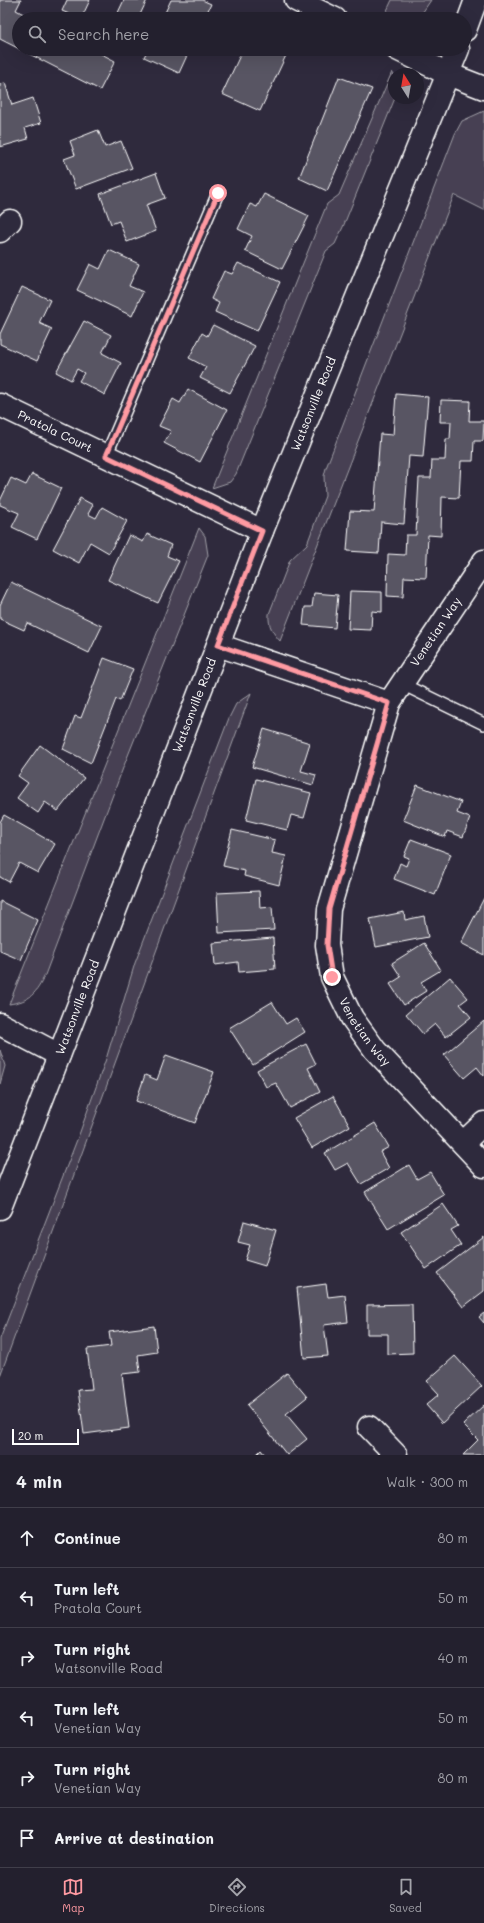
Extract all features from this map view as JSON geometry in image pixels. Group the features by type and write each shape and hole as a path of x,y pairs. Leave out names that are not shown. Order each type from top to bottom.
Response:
{"street":[{"path":"296,0 321,12"},
{"path":"472,12 476,0"},
{"path":"411,56 448,74 484,88"},
{"name":"Watsonville Road","path":"0,1208 262,531 455,56"},
{"name":"Pratola Court","path":"0,405 262,531"},
{"name":"Venetian Way","path":"484,562 389,703 329,909 327,945 332,977 352,1018 375,1050 484,1166"},
{"path":"218,645 389,703"},
{"path":"0,1024 59,1055"},
{"path":"463,1143 484,1123"},
{"path":"369,1426 396,1455"}],"lane":[{"path":"106,456 218,193"},
{"path":"402,684 484,724"}],"shaded area":[{"path":"392,0 431,0 423,12 386,12"},
{"path":"388,81 388,104 393,104 343,227 335,244 326,251 236,474 230,482 212,488 327,204 339,195"},
{"path":"484,111 484,210 454,195 280,641 275,635 269,622 269,614 290,560 307,544 325,496 324,476 326,468 455,134 462,121"},
{"path":"199,528 205,536 208,555 123,768 45,975 39,987 32,996 22,1001 9,1004"},
{"path":"251,693 0,1376 0,1339 80,1132 107,1056 135,963 229,718 236,704"},
{"path":"0,1050 5,1066 0,1084"}],"building":[{"path":"0,0 21,0 16,10 20,12 12,12 12,45 0,39"},
{"path":"67,0 90,0 84,12 62,11"},
{"path":"124,0 147,0 141,12 118,12"},
{"path":"171,0 202,0 211,4 207,12 165,12"},
{"path":"34,56 105,56 115,61 100,90"},
{"path":"144,56 187,56 179,73"},
{"path":"240,56 286,56 260,111 222,94"},
{"path":"339,77 372,89 327,191 299,178"},
{"path":"5,83 12,105 33,98 41,123 25,128 28,139 0,147 0,84"},
{"path":"98,130 105,147 121,141 132,168 76,189 64,159 75,155 70,141"},
{"path":"156,173 165,198 146,205 156,231 127,242 119,221 111,224 100,194"},
{"path":"264,194 309,216 282,269 245,251 252,236 238,229 250,204 257,207"},
{"path":"109,250 139,264 129,286 143,292 132,316 77,290 90,264 100,269"},
{"path":"238,263 280,282 257,331 215,312 219,303 211,299 224,271 232,274"},
{"path":"22,287 50,300 39,323 52,329 37,361 0,344 0,334"},
{"path":"84,321 111,335 102,353 121,363 105,395 79,381 84,373 77,369 71,380 56,372"},
{"path":"213,325 255,346 230,393 200,378 206,367 189,358 202,333 207,336"},
{"path":"188,389 227,410 200,462 164,443 171,431 159,426 173,399 180,403"},
{"path":"396,394 428,397 423,457 409,456 404,524 381,522 379,553 347,551 350,511 374,512 380,434 393,435"},
{"path":"441,400 470,401 469,421 484,421 483,441 474,441 473,461 461,461 459,498 442,497 441,536 428,535 426,578 404,577 403,597 387,596 388,554 405,555 406,535 416,535 419,478 431,478 432,460 445,460 446,439 450,439 451,422 440,422"},
{"path":"32,474 61,488 37,539 12,527 19,513 0,505 0,501 11,478 26,485"},
{"path":"80,498 93,505 88,514 96,518 102,507 127,521 109,553 90,542 79,563 53,549"},
{"path":"147,534 171,545 167,556 179,561 158,603 108,580 129,535 143,542"},
{"path":"11,582 102,626 89,653 27,623 24,630 0,619 0,605"},
{"path":"350,591 382,592 382,612 372,611 371,630 348,629"},
{"path":"314,593 338,595 335,628 303,625 305,607 312,607"},
{"path":"104,658 133,669 120,701 116,699 91,763 63,749 75,716 81,718"},
{"path":"264,729 310,743 301,771 316,775 313,785 252,767"},
{"path":"40,745 84,778 58,811 45,802 38,813 17,798 28,783 18,776"},
{"path":"256,779 311,793 304,818 291,815 287,830 246,820"},
{"path":"417,785 461,802 457,813 470,818 463,837 447,831 445,837 403,820"},
{"path":"4,815 55,844 38,873 19,863 9,882 0,877 0,822"},
{"path":"232,830 275,840 272,853 286,856 279,885 244,876 245,871 223,866"},
{"path":"411,839 451,854 435,895 394,879 400,863 406,866 409,858 404,856"},
{"path":"259,891 260,908 272,907 274,930 219,933 217,893"},
{"path":"484,898 484,955 461,943"},
{"path":"0,901 38,920 21,960 0,951"},
{"path":"404,912 405,920 424,916 428,937 376,947 370,919"},
{"path":"273,938 275,969 239,972 238,962 215,965 213,943"},
{"path":"424,943 441,970 421,982 426,991 404,1005 390,984 401,977 392,963"},
{"path":"450,977 468,998 460,1004 471,1017 446,1037 435,1024 423,1034 406,1014"},
{"path":"272,1002 286,1024 296,1018 305,1032 253,1065 229,1028"},
{"path":"484,1021 484,1076 477,1067 464,1078 444,1055"},
{"path":"306,1044 316,1064 308,1068 320,1092 290,1108 276,1083 266,1087 257,1070"},
{"path":"166,1055 214,1072 195,1123 136,1101 145,1075 157,1080"},
{"path":"333,1096 350,1126 312,1148 294,1118"},
{"path":"375,1123 389,1147 380,1152 389,1168 361,1184 348,1163 335,1170 325,1153"},
{"path":"409,1165 417,1179 430,1172 444,1195 388,1229 365,1192"},
{"path":"443,1204 458,1226 451,1230 461,1245 426,1269 401,1232"},
{"path":"244,1221 276,1230 265,1266 245,1260 250,1245 238,1242"},
{"path":"484,1237 484,1291 463,1307 437,1273"},
{"path":"326,1284 328,1297 345,1295 348,1322 324,1325 328,1356 304,1358 297,1288"},
{"path":"412,1304 413,1353 388,1354 388,1334 367,1334 367,1305"},
{"path":"484,1313 484,1323 479,1317"},
{"path":"154,1326 157,1352 138,1355 140,1372 122,1374 129,1428 84,1434 78,1390 92,1389 87,1349 111,1346 109,1332"},
{"path":"455,1356 482,1386 442,1423 426,1405 439,1394 427,1381"},
{"path":"287,1373 307,1397 286,1414 307,1439 287,1455 247,1405"},
{"path":"484,1405 484,1455 463,1455 478,1440 463,1425"},
{"path":"261,1450 265,1455 256,1455"}],"route":[{"path":"218,193 106,456 262,531 218,645 389,703 329,909 327,945 332,977"}]}
